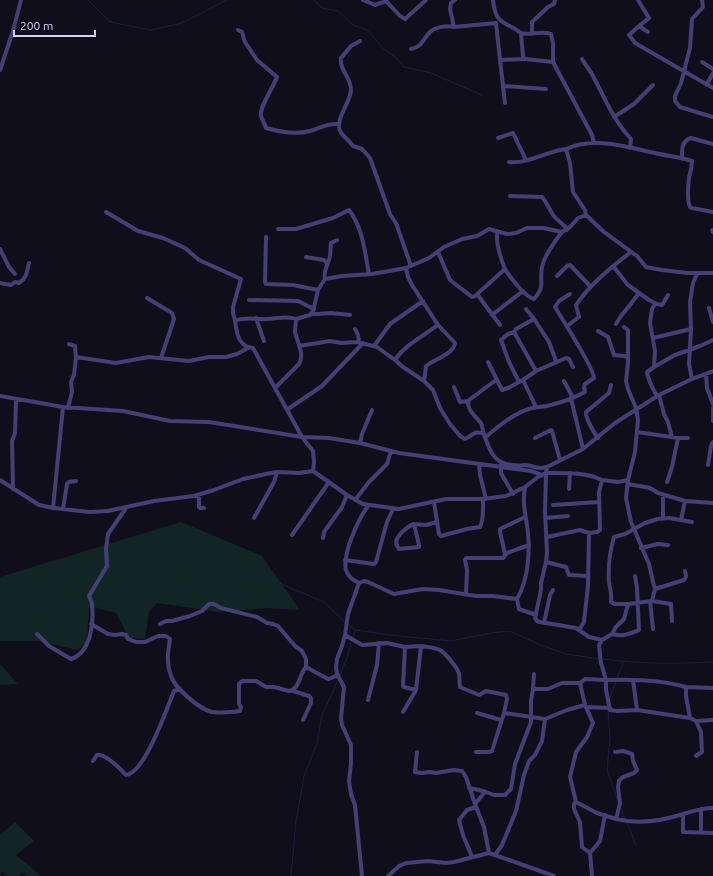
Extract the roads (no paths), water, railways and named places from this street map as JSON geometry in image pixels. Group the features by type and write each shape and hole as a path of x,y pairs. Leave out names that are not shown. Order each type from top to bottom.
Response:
{"street":[{"path":"0,70 13,31 21,0"},
{"path":"363,0 375,5 386,1 400,16 405,19 426,0"},
{"path":"454,27 450,9 451,3 455,0"},
{"path":"493,0 505,103"},
{"path":"532,34 532,22 548,6 554,4 555,0"},
{"path":"638,0 649,18 629,35 635,43 713,88"},
{"path":"702,0 703,7 692,19 690,48 681,83 675,96 675,101 680,107 713,117"},
{"path":"494,12 500,21 521,33 527,35 546,32 551,34 553,43 553,62 592,135 594,143"},
{"path":"411,49 416,48 422,43 430,31 448,25 454,27 496,23"},
{"path":"639,26 648,32"},
{"path":"238,30 242,32 245,42 257,60 277,77 273,88 262,107 260,115 266,128 294,133 311,131 330,124 339,125"},
{"path":"521,33 522,56 525,59"},
{"path":"360,41 351,46 341,58 340,66 348,76 351,90 339,125 341,134 349,140 352,146 362,148 370,158 390,214 396,223 408,267 408,277 438,325 455,345 446,354 426,366 424,381"},
{"path":"500,60 525,59 553,62"},
{"path":"582,59 620,127 631,139 630,148"},
{"path":"702,62 713,69"},
{"path":"707,84 713,73"},
{"path":"614,117 634,104 653,85"},
{"path":"504,86 546,90"},
{"path":"498,138 513,133 526,160"},
{"path":"682,159 683,146 685,141 688,139 691,138 713,144"},
{"path":"509,162 519,163 542,157 554,150 594,143 612,144 682,159 692,162 689,178 688,198 690,207 713,212"},
{"path":"566,149 570,163 573,192 585,210 586,215 604,232 631,252 648,268 697,274 713,273"},
{"path":"510,196 518,198 531,196 542,198 546,201 553,214 565,226 564,231"},
{"path":"278,229 296,229 333,218 350,210 363,240 369,274"},
{"path":"106,212 138,231 163,238 185,248 199,260 241,279 233,307 237,335 240,342 248,348 253,348 288,409 302,437 313,452 313,471"},
{"path":"497,231 497,243 505,269 523,291 534,299 539,294 542,286 541,274 543,264 564,231 578,218 586,215"},
{"path":"325,279 369,274 408,267 428,258 444,246 462,239 477,236 487,230 492,229 512,234 527,228 543,228 564,231"},
{"path":"266,237 266,284 294,285 318,290"},
{"path":"311,314 314,309 318,290 325,279 324,272 329,261 331,243 337,240"},
{"path":"0,249 9,267 15,274"},
{"path":"438,252 450,280 472,297 505,269"},
{"path":"567,326 579,317 576,305 590,286 631,252"},
{"path":"306,257 324,260 327,263"},
{"path":"0,283 10,285 15,282 19,283 27,274 29,263"},
{"path":"557,276 570,265 590,286"},
{"path":"613,266 628,285 655,304 662,305 668,295"},
{"path":"692,379 689,364 691,329 690,302 693,283 697,274"},
{"path":"492,315 523,291"},
{"path":"616,324 639,293"},
{"path":"477,294 500,325"},
{"path":"484,436 515,415 536,407 547,406 572,398 585,392 585,384 592,380 594,376 555,306 559,300 570,294"},
{"path":"147,298 172,313 174,319 161,358"},
{"path":"249,300 298,301 314,309"},
{"path":"374,346 390,324 423,301"},
{"path":"654,367 655,351 650,323 652,309 655,304"},
{"path":"709,308 713,322"},
{"path":"526,309 549,342 556,361"},
{"path":"235,321 250,318 266,319 284,317 296,319 311,314 331,313 350,315"},
{"path":"256,318 264,341"},
{"path":"276,388 300,364 302,360 295,330 296,319"},
{"path":"534,319 516,329 514,332 508,334 502,340 509,362 536,407"},
{"path":"395,360 399,354 438,325"},
{"path":"624,327 628,330 626,386 636,408 638,420 635,452 626,498 634,529 648,564 655,589 651,601 653,630"},
{"path":"355,329 361,342"},
{"path":"653,338 691,329"},
{"path":"598,331 608,337 614,355 628,358"},
{"path":"514,332 536,371"},
{"path":"672,437 658,396 649,382 647,372 675,355 713,340"},
{"path":"299,346 330,341 341,343 350,341 361,342 374,346 424,381 433,390 440,408 460,436 466,439 478,432 484,436"},
{"path":"288,409 322,386 334,375 361,342"},
{"path":"53,508 65,407 72,392 71,382 74,375 76,357 75,346 69,344"},
{"path":"76,357 116,362 149,357 189,361 209,357 226,357 237,354 248,348"},
{"path":"488,362 500,388 503,390 556,361 568,358 573,367"},
{"path":"0,396 65,407 123,411 170,420 209,422 302,437 329,438 360,442 399,453 489,466 528,466 538,469 547,467 583,448 636,408 692,379 713,371"},
{"path":"706,374 707,388 713,404"},
{"path":"454,387 460,402 468,402 496,380"},
{"path":"564,381 572,398 583,448"},
{"path":"598,438 585,414 609,393 611,385"},
{"path":"13,489 12,441 15,433 16,399"},
{"path":"468,402 469,408 482,426 484,436 494,458 501,465 544,474 570,473 593,476 602,480 628,482 650,488 654,491 685,501 713,503"},
{"path":"713,408 713,422"},
{"path":"360,442 372,410"},
{"path":"535,438 551,430 560,460"},
{"path":"637,432 688,438"},
{"path":"667,482 678,438"},
{"path":"708,464 713,442"},
{"path":"354,500 387,464 392,450"},
{"path":"489,466 494,458"},
{"path":"434,502 439,534 441,536 480,527 485,499 479,464"},
{"path":"501,465 501,473 513,494"},
{"path":"547,467 544,474 547,537 546,562 542,578 542,590 536,620 579,630 589,638 602,640"},
{"path":"0,480 39,505 90,512 108,511 154,501 199,495 243,479 277,472 299,473 313,471 354,500 369,505 393,508 408,508 446,499 485,499 506,496 526,487 544,474"},
{"path":"254,518 274,482 277,472"},
{"path":"569,489 570,473"},
{"path":"547,537 580,530 589,533 600,530 599,492 602,480"},
{"path":"62,509 67,484 70,482 76,482"},
{"path":"292,535 328,482"},
{"path":"526,487 523,508 529,545 524,584 517,599 519,609 536,615"},
{"path":"663,518 664,494"},
{"path":"199,495 199,507 204,508"},
{"path":"323,538 324,532 337,514 347,495"},
{"path":"681,520 685,501"},
{"path":"553,506 599,502"},
{"path":"369,505 365,510 356,530 345,560 346,570 349,576 359,583 368,582 394,594 423,589 455,591 466,594 517,599"},
{"path":"37,634 49,646 72,659 86,647 90,640 91,624 92,602 89,596 107,566 106,549 108,534 126,508"},
{"path":"345,560 374,564 376,562 387,522 393,508"},
{"path":"545,518 568,516"},
{"path":"505,554 500,529 525,517"},
{"path":"672,621 671,604 651,601 628,604 615,604 611,602 612,592 609,582 614,537 625,534 645,523 663,518 692,522"},
{"path":"414,524 420,545 419,547 399,549 396,542 397,539 410,525 414,524 426,525 437,522"},
{"path":"579,630 584,622 588,576 589,533"},
{"path":"641,548 658,544 668,545"},
{"path":"466,594 466,558 503,558 505,554 529,545"},
{"path":"546,562 566,567 569,575 588,576"},
{"path":"655,589 684,580 686,578 685,571"},
{"path":"612,634 620,636 638,630 638,603 635,576"},
{"path":"359,583 348,614 345,635 337,659 336,667 344,687 341,718 342,725 351,745 349,781 351,794 355,805 356,830 362,876"},
{"path":"544,623 550,595 553,590"},
{"path":"160,624 166,621 172,621 190,616 202,611 209,604 214,604 221,608 257,617 266,623 278,626 295,646 302,651 306,659 306,667 293,691"},
{"path":"610,708 599,647 602,640 612,634 624,618 628,604"},
{"path":"91,624 108,634 126,635 128,639 136,642 145,642 158,636 166,636 170,639 167,657 171,675 180,689 197,704 212,712 240,711 242,707 239,704 239,684 242,681 256,681 266,686 289,692 293,691 312,698 303,720"},
{"path":"345,635 362,645 387,643 439,649 458,671 460,676 460,687 479,695 486,692 506,696 504,713 491,752 476,752"},
{"path":"368,700 377,665 379,643"},
{"path":"405,646 403,686 404,688 416,690"},
{"path":"403,712 416,690 421,646"},
{"path":"306,667 329,679 338,675"},
{"path":"469,788 494,795 505,795 511,789 515,764 524,739 528,734 532,718 531,701 534,674"},
{"path":"533,690 548,689 562,683 580,683 585,679 633,680 677,684 686,687 713,688"},
{"path":"633,680 637,710"},
{"path":"580,683 586,706 593,724 587,737 576,752 570,777 576,802 574,806 580,822 582,847 590,853"},
{"path":"686,687 690,718"},
{"path":"93,761 97,755 102,755 115,764 126,775 130,775 142,763 174,691 180,689"},
{"path":"504,713 545,719 566,710 586,706 610,708 612,711 637,710 690,718 696,721 713,720"},
{"path":"477,713 502,720"},
{"path":"495,855 502,845 516,811 524,775 529,761 535,755 542,740 545,719"},
{"path":"696,721 701,732 702,752 696,756"},
{"path":"614,752 626,751 632,754 632,761 637,770 634,773 623,777 619,781 618,787 620,803 616,819"},
{"path":"417,752 415,772 436,773 460,770 464,772 484,827 489,852"},
{"path":"472,857 459,823 460,819 467,810 476,806 486,792"},
{"path":"576,802 597,813 616,819 640,822 661,820 696,809 713,808"},
{"path":"700,809 701,833"},
{"path":"683,814 683,832 713,833"},
{"path":"592,876 590,853 600,841 605,815"},
{"path":"388,876 399,866 406,863 428,861 446,863 489,852 554,876"}],"waterway":[{"path":"88,0 110,22 151,30 182,23 227,0"},
{"path":"314,0 322,8 338,11 353,25 367,30 383,48 395,57 404,67 431,73 482,95"},
{"path":"94,604 120,602 183,590 228,579 262,576 324,602 345,622"},
{"path":"0,613 91,605"},
{"path":"348,624 355,630 451,641 491,633 510,631 538,644 566,654 600,659"},
{"path":"353,637 355,631"},
{"path":"340,675 352,640"},
{"path":"603,659 658,663 713,662"},
{"path":"617,679 623,663"},
{"path":"291,876 296,821 304,776 317,744 322,715 338,680"},
{"path":"609,699 616,682"},
{"path":"608,710 610,738 607,770 618,801"},
{"path":"621,808 625,819"},
{"path":"627,822 636,846"}]}
